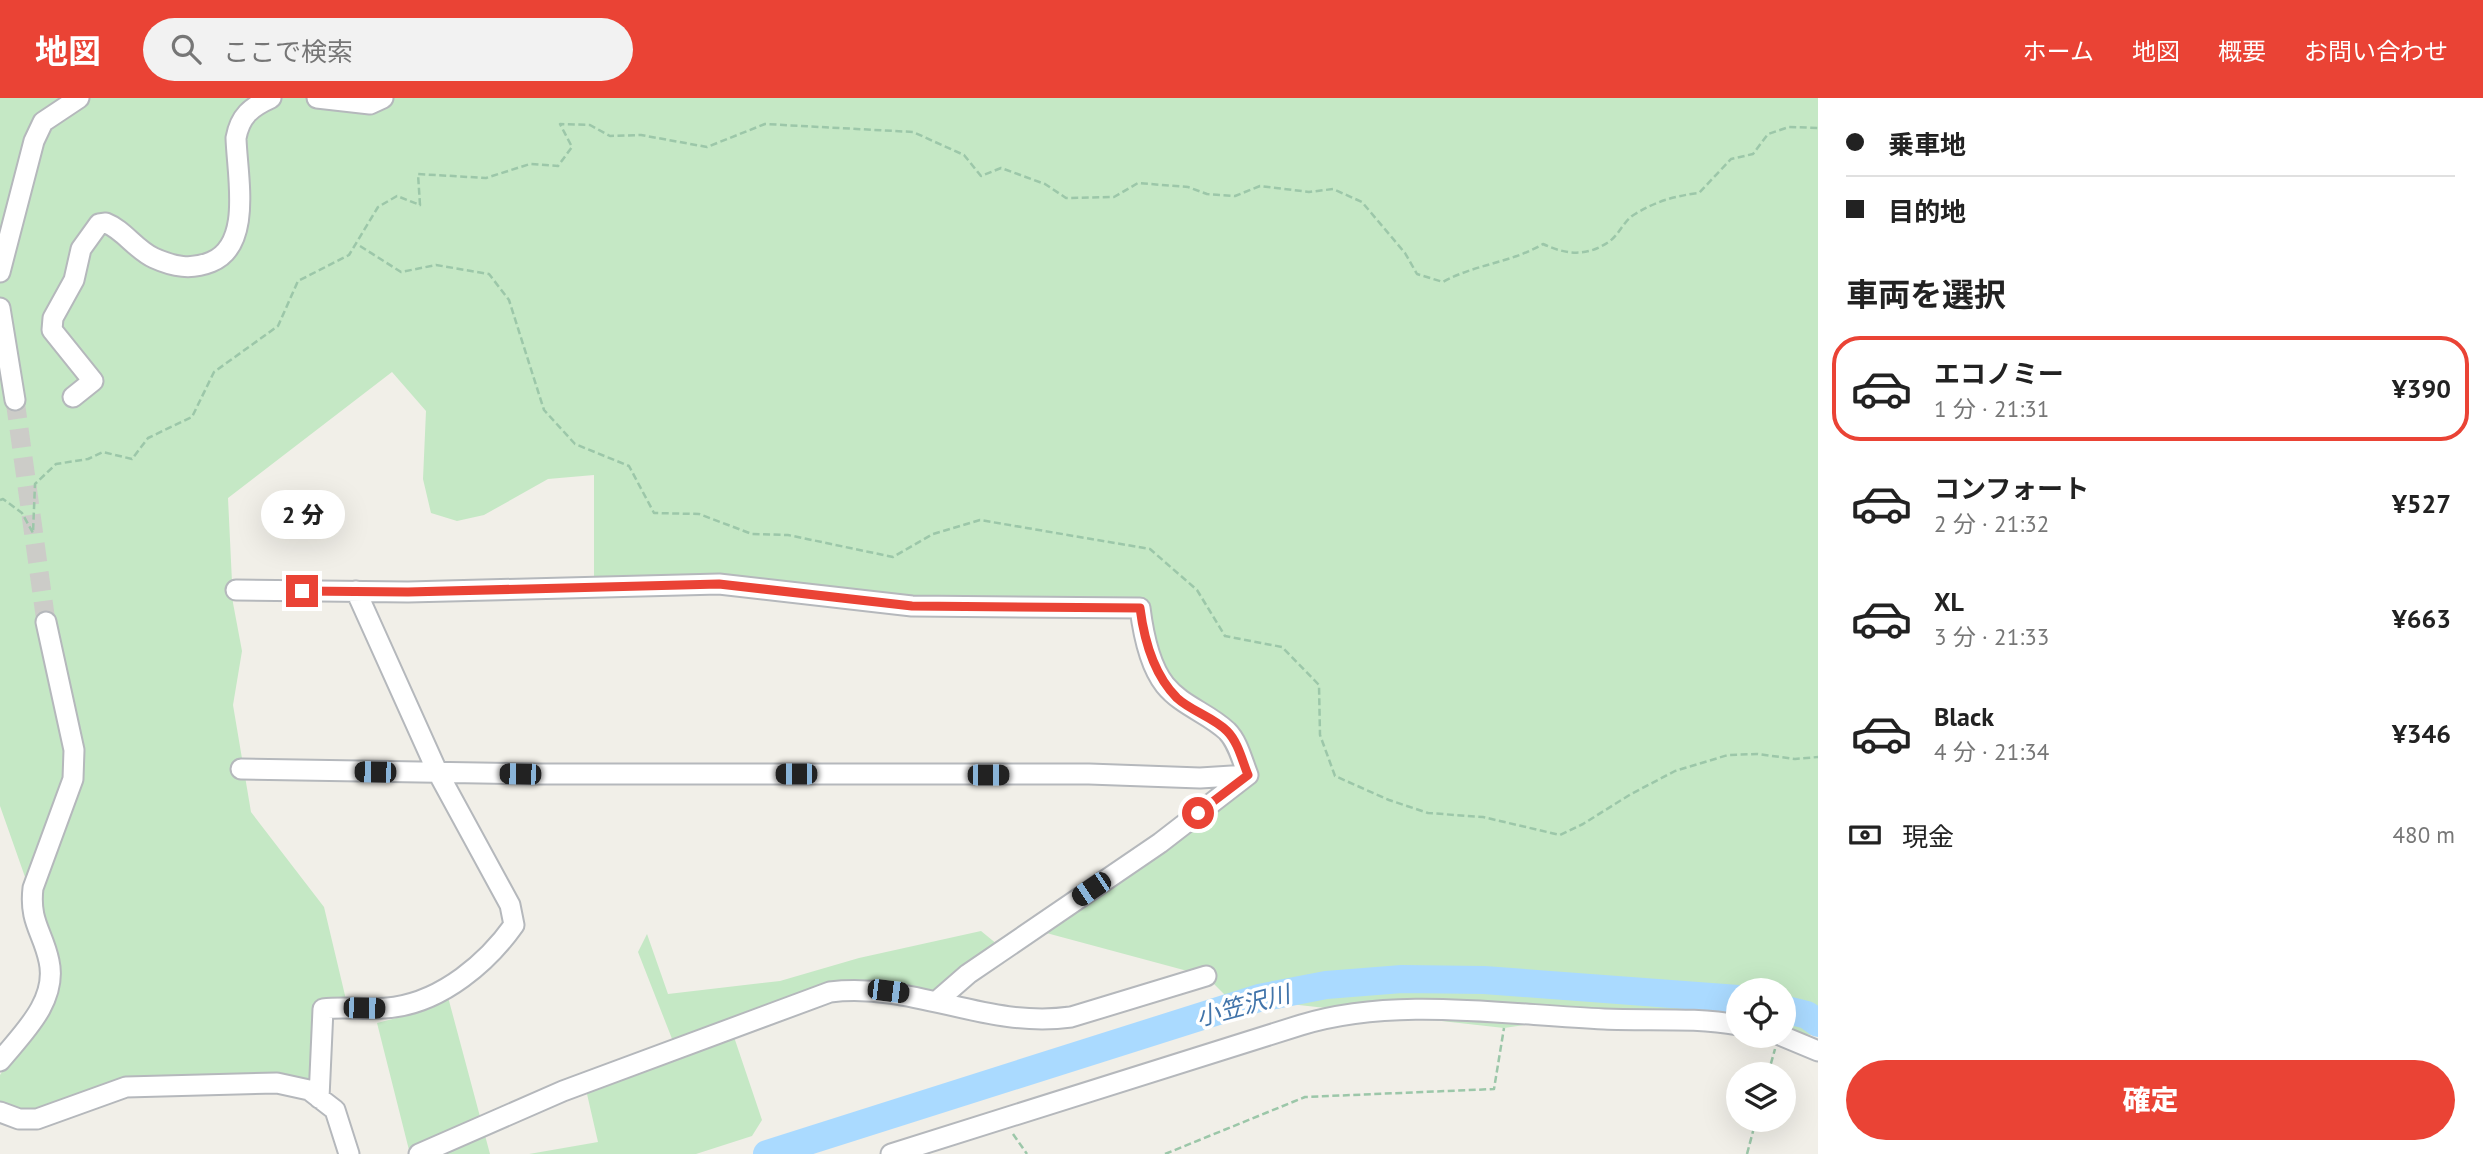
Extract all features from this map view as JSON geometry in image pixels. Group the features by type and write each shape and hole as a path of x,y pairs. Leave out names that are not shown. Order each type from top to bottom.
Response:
{"street":[{"path":"0,272 34,141 43,122 79,98"},
{"path":"73,397 93,381 52,330 53,318 70,288 76,262 86,238 99,224 106,223 152,258 184,269 220,258 229,250 236,236 239,210 236,138 238,127 245,113 271,98"},
{"path":"317,98 370,104 383,98"},
{"path":"0,309 15,400"},
{"path":"236,590 356,592 719,584 912,606 1140,608 1143,627 1163,683 1179,700 1226,730 1236,743 1248,775"},
{"path":"319,1098 323,1009 396,1007 442,991 476,967 503,941 514,925 510,905 437,771 356,592"},
{"path":"0,1061 36,1017 45,1000 50,980 50,962 37,932 31,905 33,888 73,779 74,750 46,622"},
{"path":"241,769 541,774 1089,774 1200,778 1248,775"},
{"path":"937,1001 968,974 1160,843 1248,775"},
{"path":"419,1154 563,1091 830,992 873,989 1001,1017 1049,1020 1071,1017 1206,976"},
{"path":"891,1154 1314,1021 1356,1013 1414,1008 1507,1015 1726,1023"},
{"path":"1796,1046 1818,1051"},
{"path":"0,1112 19,1119 37,1119 127,1087 278,1083 309,1090 335,1110 349,1154"}],"path":[{"path":"0,500 3,499 22,513 33,533 35,484 56,464 88,459 103,452 132,459 148,438 192,418 215,372 278,326 298,281 349,255 378,207 397,196 420,205 418,174 486,178 530,164 558,166 572,147 561,124 590,125 610,136 641,135 707,147 765,124 913,132 964,155 981,176 1001,168 1045,184 1066,198 1114,197 1138,183 1188,187 1207,194 1235,196 1260,186 1309,192 1333,189 1362,202 1405,253 1417,274 1443,282 1465,270 1521,257 1543,244 1563,253 1588,252 1611,240 1630,218 1668,197 1699,194 1731,159 1753,154 1768,134 1789,127 1818,128"},
{"path":"360,246 401,272 436,265 489,274 509,300 544,410 575,444 629,466 654,513 699,514 752,534 788,535 892,557 933,534 980,520 1150,550 1197,590 1225,636 1282,646 1320,685 1320,735 1335,776 1389,800 1428,813 1483,817 1560,835 1675,771 1728,755 1758,754 1795,759 1818,757"},
{"path":"1165,1154 1305,1097 1494,1089 1507,1015"},
{"path":"1001,1119 1027,1154"},
{"path":"1747,1154 1753,1132"}],"green space":[{"path":"0,98 1818,98 1818,1036 1796,1033 1796,978 1726,978 1726,1025 1538,1023 1504,1028 1227,997 1206,976 1039,931 1248,775 1228,733 1163,683 1140,608 912,606 719,584 594,586 594,475 548,479 484,515 457,521 431,513 423,479 426,411 392,372 228,498 233,603 242,651 233,705 251,812 324,907 348,1008 323,1010 319,1092 177,1085 19,1119 0,1103 0,1075 61,979 0,806"},
{"path":"981,931 1003,949 941,997 867,980 731,1028 762,1120 752,1136 696,1154 529,1154 598,1142 587,1094 676,1049 638,952 647,934 668,994 780,981 859,958"},
{"path":"448,997 490,1154 410,1154 377,1023 408,1015"}],"waterway":[{"name":"小笠沢川","path":"767,1154 1259,998 1326,985 1402,979 1484,980 1726,998"},
{"name":"小笠沢川","path":"1796,1012 1807,1015 1818,1023"}],"tunnel":[{"path":"15,400 46,622"}],"route":[{"path":"302,591 408,592 719,584 912,606 1140,608 1143,627 1163,683 1179,700 1226,730 1236,743 1248,775 1198,813"}]}
